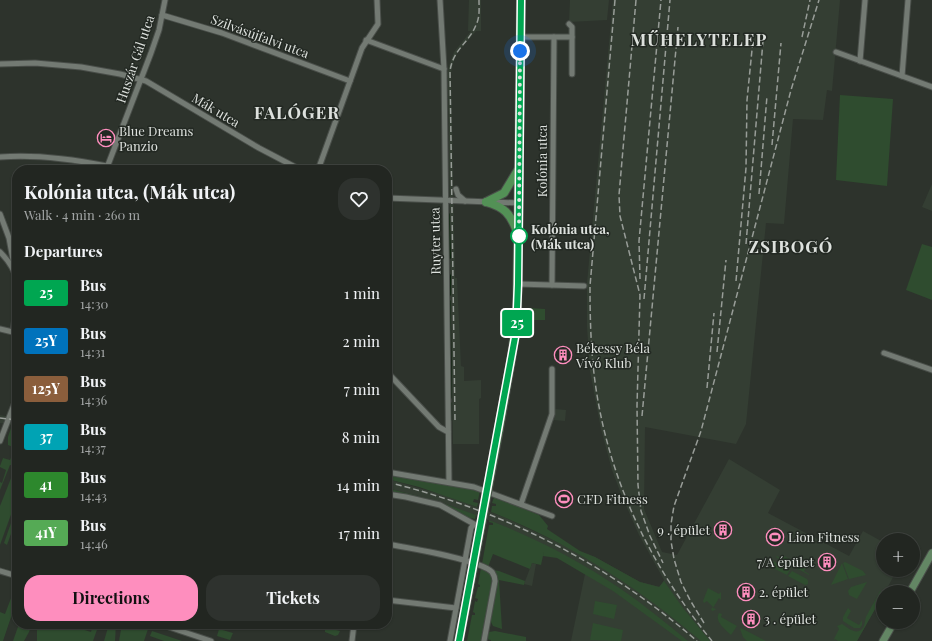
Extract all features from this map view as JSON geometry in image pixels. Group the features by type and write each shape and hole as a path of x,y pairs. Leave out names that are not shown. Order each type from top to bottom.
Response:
{"main road":[{"path":"459,641 516,332 519,234 521,0"},
{"path":"486,202 504,193 519,167"},
{"path":"486,202 497,205 506,211 519,234"},
{"path":"914,585 932,553"},
{"path":"883,641 890,629"}],"street":[{"name":"Huszár Gál utca","path":"107,165 156,41 165,0"},
{"path":"320,165 366,40 378,23 377,0"},
{"name":"Ruyter utca","path":"440,0 444,69 449,482"},
{"path":"860,61 865,0"},
{"path":"902,76 908,0"},
{"name":"Szilvásújfalvi utca","path":"162,14 222,33 350,81"},
{"path":"569,24 572,26 572,74"},
{"path":"520,36 572,37"},
{"name":"Kolónia utca","path":"552,285 554,37"},
{"path":"366,40 444,69"},
{"path":"836,52 932,87"},
{"name":"Mák utca","path":"0,64 35,63 81,67 151,83 259,148 291,165"},
{"path":"0,157 24,156 59,158 92,165"},
{"path":"456,189 464,201"},
{"path":"392,198 519,203"},
{"path":"0,214 10,238 12,249"},
{"path":"0,252 12,268"},
{"path":"518,284 584,286"},
{"path":"0,328 12,332"},
{"path":"884,353 932,370"},
{"path":"521,504 552,414 552,370"},
{"path":"392,377 439,427 448,432"},
{"path":"0,441 12,410"},
{"path":"392,473 474,487 552,516"},
{"path":"392,495 440,505 474,524 471,528 450,641"},
{"path":"392,545 465,560 489,570 494,576 494,582 484,641"},
{"path":"0,571 12,575"},
{"path":"392,601 456,608"},
{"path":"175,629 211,641"},
{"path":"352,641 353,629"}],"shaded area":[{"path":"469,0 481,0 481,31 476,31 458,52 453,63 451,73 455,278 457,278 461,366 464,367 464,381 481,380 481,398 479,399 479,444 453,444 448,73 454,52 471,31 468,31"},
{"path":"570,0 609,0 607,20 569,22"},
{"path":"613,0 840,0 832,91 827,90 823,120 793,119 784,224 766,223 746,424 736,444 645,427 644,509 662,552 677,555 729,459 780,490 768,513 849,556 863,531 876,538 876,577 893,577 889,585 876,585 876,607 857,641 571,641 585,574 588,569 546,546 498,524 440,502 392,489 392,480 447,496 506,518 561,544 595,557 640,582 660,587 664,580 639,535 612,470 601,429 590,371 587,327 587,283"},
{"path":"932,184 932,211 922,207"},
{"path":"555,409 566,410 565,421 554,420"},
{"path":"0,415 12,417 12,425 0,423"},
{"path":"532,563 536,564 532,586 524,584"}],"green space":[{"path":"840,95 893,99 887,186 836,180"},
{"path":"922,244 932,247 932,300 906,290"},
{"path":"528,308 545,309 545,320 528,320"},
{"path":"12,425 12,447 8,445 8,437"},
{"path":"12,455 12,465 10,465 0,490 0,482 2,483 6,470 0,466 3,458 10,460"},
{"path":"392,475 471,488 480,491 478,500 474,499 473,502 478,503 477,507 419,487 392,480"},
{"path":"12,476 12,512 0,545 0,506"},
{"path":"392,489 440,502 476,515 475,519 471,518 470,520 440,503 392,494"},
{"path":"494,497 539,515 548,526 547,529 580,551 595,557 640,582 659,587 664,581 683,608 710,641 701,641 627,584 575,552 520,524 491,512 492,506 496,506 496,504 492,503"},
{"path":"12,520 12,531 7,545 4,543"},
{"path":"489,520 540,542 590,569 630,595 688,641 682,641 613,591 557,558 543,556 544,551 541,565 532,563 530,569 493,554 488,567 482,564 489,525 493,525 493,523 489,522"},
{"path":"777,556 782,559 784,556 806,568 804,571 809,575 791,565 792,563 790,565 776,557"},
{"path":"771,561 790,570 787,575 771,567 769,564"},
{"path":"845,562 863,571 866,575 849,579 843,563"},
{"path":"842,563 848,579 831,585"},
{"path":"481,568 490,573 492,580 482,641 467,641 472,615 475,615 473,612 475,601 477,602 478,599 475,598 478,587 480,587 478,584"},
{"path":"493,570 525,581 524,585 499,580 502,629 493,626 490,620 497,582"},
{"path":"792,571 807,579 808,584 805,585 788,576"},
{"path":"867,582 857,599 849,595 848,591 851,587"},
{"path":"708,588 719,594 721,592 721,600 719,598 713,608 716,609 712,611 711,609 713,607 707,601 704,603 703,601"},
{"path":"12,596 12,614 3,641 0,641 0,612 5,614"},
{"path":"876,598 876,607 857,641 838,641 835,639 833,641 839,629 837,626 842,624 850,629 859,631 863,628 866,617"},
{"path":"595,601 617,605 614,619 593,614"},
{"path":"848,608 851,611 847,618 859,625 862,620 862,625 860,628 854,628 843,621 843,617"},
{"path":"719,613 722,614 721,617 737,626 731,635 719,622"},
{"path":"593,623 623,630 621,641 590,640"},
{"path":"741,628 766,641 747,641 743,637"},
{"path":"17,629 30,629 24,641 13,641"},
{"path":"37,629 82,629 91,632 92,629 97,629 93,641 37,641"},
{"path":"108,629 116,629 115,641 104,641"},
{"path":"121,629 148,629 144,641 119,641"},
{"path":"219,629 233,633 230,640 217,636"},
{"path":"325,629 336,629 340,631 338,635 335,636 325,632"},
{"path":"152,631 182,641 164,641 150,636"},
{"path":"495,631 526,637 526,641 491,641 486,639 489,632"}],"waterway":[{"path":"24,159 38,159"},
{"path":"449,214 450,258"},
{"path":"450,275 450,295"},
{"path":"450,301 451,398"},
{"path":"451,403 451,420"}],"railway":[{"path":"455,420 450,71 454,57 473,31 477,22 479,0"},
{"path":"615,0 590,286 591,340 597,395 613,462 624,494 638,526 671,585 712,641"},
{"path":"636,0 619,195 620,216 640,295 637,406 638,485 641,511 650,536 663,563"},
{"path":"640,279 639,241 661,0"},
{"path":"644,299 670,0"},
{"path":"802,37 810,0"},
{"path":"704,623 681,582 674,559 671,541 671,524 674,506 701,431 791,90 819,0"},
{"path":"642,416 678,27"},
{"path":"736,281 746,168 747,100 753,40"},
{"path":"746,244 763,41"},
{"path":"772,145 781,43"},
{"path":"759,194 767,96"},
{"path":"717,352 726,260"},
{"path":"707,388 714,313"},
{"path":"0,418 12,419"},
{"path":"392,483 471,508 512,524 551,543 590,564 627,587 663,613 697,641"}],"bus line":[{"name":"25","path":"459,641 516,332 518,284 521,0"}],"place":[{"name":"Blue Dreams Panzio","path":"106,138"},
{"name":"Kolónia utca, (Mák utca)","path":"519,236"},
{"name":"Békessy Béla Vívó Klub","path":"563,355"},
{"name":"CFD Fitness","path":"564,499"},
{"name":"9 . épület","path":"723,530"},
{"name":"Lion Fitness","path":"775,537"},
{"name":"7/A épület","path":"827,562"},
{"name":"2. épület","path":"746,592"},
{"name":"3 . épület","path":"751,619"}],"district":[{"name":"MŰHELYTELEP","path":"699,40"},
{"name":"FALÓGER","path":"297,113"},
{"name":"ZSIBOGÓ","path":"791,247"}],"route":[{"path":"519,236 520,51"}]}
